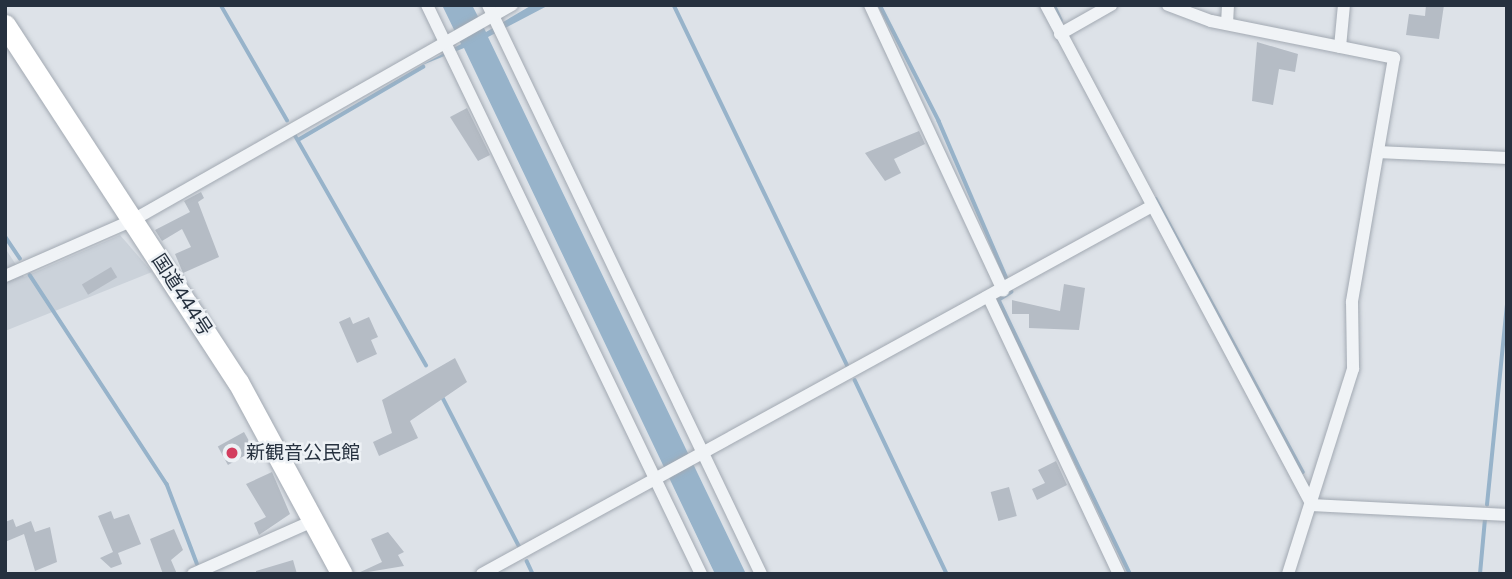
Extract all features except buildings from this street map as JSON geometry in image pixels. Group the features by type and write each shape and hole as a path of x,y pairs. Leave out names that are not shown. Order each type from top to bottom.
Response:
{"highway":[{"name":"国道444号","path":"5,25 238,382 342,574"}],"street":[{"path":"426,5 660,479 701,574"},
{"path":"5,276 134,220 448,46 493,20 512,5"},
{"path":"870,5 1003,290"},
{"path":"1046,5 1150,207 1312,505"},
{"path":"1060,34 1111,5"},
{"path":"1168,5 1227,24 1394,58 1352,302 1353,369 1288,574"},
{"path":"1227,24 1228,5"},
{"path":"1340,47 1344,5"},
{"path":"493,20 700,456 761,574"},
{"path":"1378,152 1507,158"},
{"path":"482,574 660,479 1150,207"},
{"path":"989,298 1119,574"},
{"path":"1312,505 1507,515"},
{"path":"194,574 315,520"}],"shaded area":[{"path":"120,235 152,272 5,331 5,248 24,277"}],"water":[{"path":"442,5 472,5 486,32 532,5 549,5 488,37 746,574 715,574 464,48 420,66 461,44"}],"waterway":[{"path":"221,5 287,120"},
{"path":"674,5 848,366"},
{"path":"880,5 939,121 1008,281"},
{"path":"1054,5 1061,20"},
{"path":"298,140 423,67"},
{"path":"295,135 426,365"},
{"path":"1156,199 1303,472"},
{"path":"5,236 20,258"},
{"path":"30,275 167,484 197,563"},
{"path":"1012,292 999,300 1130,574"},
{"path":"1487,505 1507,306"},
{"path":"855,380 947,574"},
{"path":"441,394 520,548"},
{"path":"1480,574 1485,519"},
{"path":"527,561 533,574"}],"place":[{"name":"新観音公民館","path":"232,453"}]}
